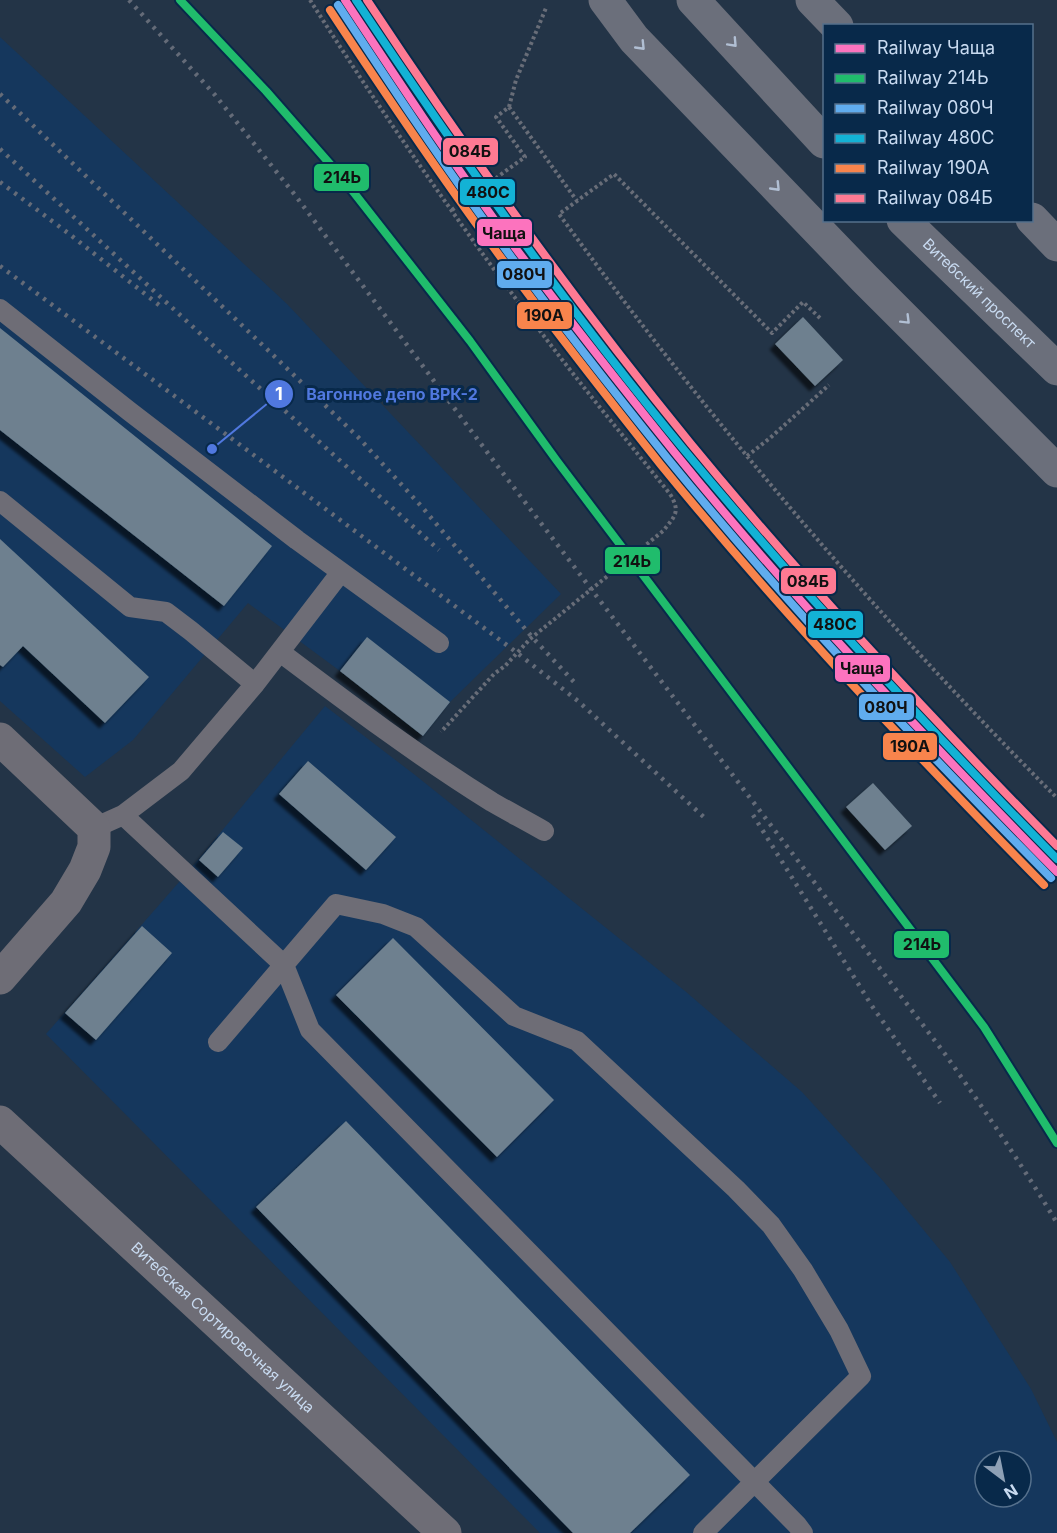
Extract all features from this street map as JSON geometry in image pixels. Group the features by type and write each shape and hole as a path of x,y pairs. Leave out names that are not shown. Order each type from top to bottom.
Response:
{"main road":[{"path":"606,0 634,39 865,279 1057,471"},
{"path":"693,0 823,140"},
{"path":"812,0 835,24"},
{"name":"Витебский проспект","path":"905,222 1057,369"}],"street":[{"path":"0,739 108,821 85,870 66,902 0,978"},
{"name":"Витебская Сортировочная улица","path":"0,1122 445,1533"}],"lane":[{"path":"1033,202 1046,234"},
{"path":"0,309 340,572 439,643"},
{"path":"0,501 130,607 165,612 255,684"},
{"path":"340,572 255,684 181,771 108,821 284,965 310,1030 803,1533"},
{"path":"280,652 420,755 494,803 544,831"},
{"path":"218,1042 336,904 382,914 416,927 514,1016 578,1041 736,1189 771,1225 803,1270 839,1330 861,1376 703,1533"}],"path":[{"path":"310,0 397,132 452,210 551,345 670,494 676,505 676,515 663,531 530,639 505,666 494,674 420,755"},
{"path":"452,210 525,157 496,117 509,107 516,80 546,8"},
{"path":"509,107 577,201"},
{"path":"820,318 803,302 772,333 614,174 559,214 637,320 805,527 1057,798"},
{"path":"747,456 829,385"}],"shaded area":[{"path":"0,37 287,304 561,594 450,702 423,736 248,603 133,740 85,777 0,701"},
{"path":"325,706 685,991 802,1092 884,1182 950,1262 1031,1389 1057,1442 1057,1533 540,1533 46,1034 187,873"}],"building":[{"path":"803,317 843,360 815,386 775,344"},
{"path":"0,328 272,546 224,606 0,430"},
{"path":"0,539 149,677 105,723 23,646 3,667 0,665"},
{"path":"367,637 450,702 423,736 340,671"},
{"path":"308,761 396,837 366,870 279,794"},
{"path":"873,783 912,826 885,850 846,807"},
{"path":"223,832 243,848 218,877 199,860"},
{"path":"142,926 172,953 96,1040 65,1013"},
{"path":"393,938 554,1100 497,1157 336,995"},
{"path":"346,1121 690,1475 630,1533 573,1533 256,1207"}],"railway":[{"path":"129,0 215,95 295,195 499,468 945,1054 1057,1223"},
{"path":"0,94 358,437 422,507 532,637 575,683"},
{"path":"0,149 439,550"},
{"path":"0,182 159,305"},
{"path":"0,266 516,652 578,701 707,820"},
{"path":"753,815 872,1006 940,1103"}],"rail line":[{"name":"214Ь","path":"180,0 266,91 344,180 470,341 557,461 984,1027 1057,1143"},
{"name":"Чаща","path":"345,0 443,147 505,234 675,453 813,615 1057,872"},
{"name":"480С","path":"356,0 514,230 598,342 685,451 867,659 1057,859"},
{"name":"084Б","path":"367,0 523,226 691,444 779,548 870,649 1057,846"},
{"name":"080Ч","path":"338,5 477,210 603,378 668,459 807,621 1051,878"},
{"name":"190А","path":"330,10 470,215 554,328 661,465 706,520 848,680 1044,885"}],"place":[{"name":"Вагонное депо ВРК-2","path":"212,449"}]}
